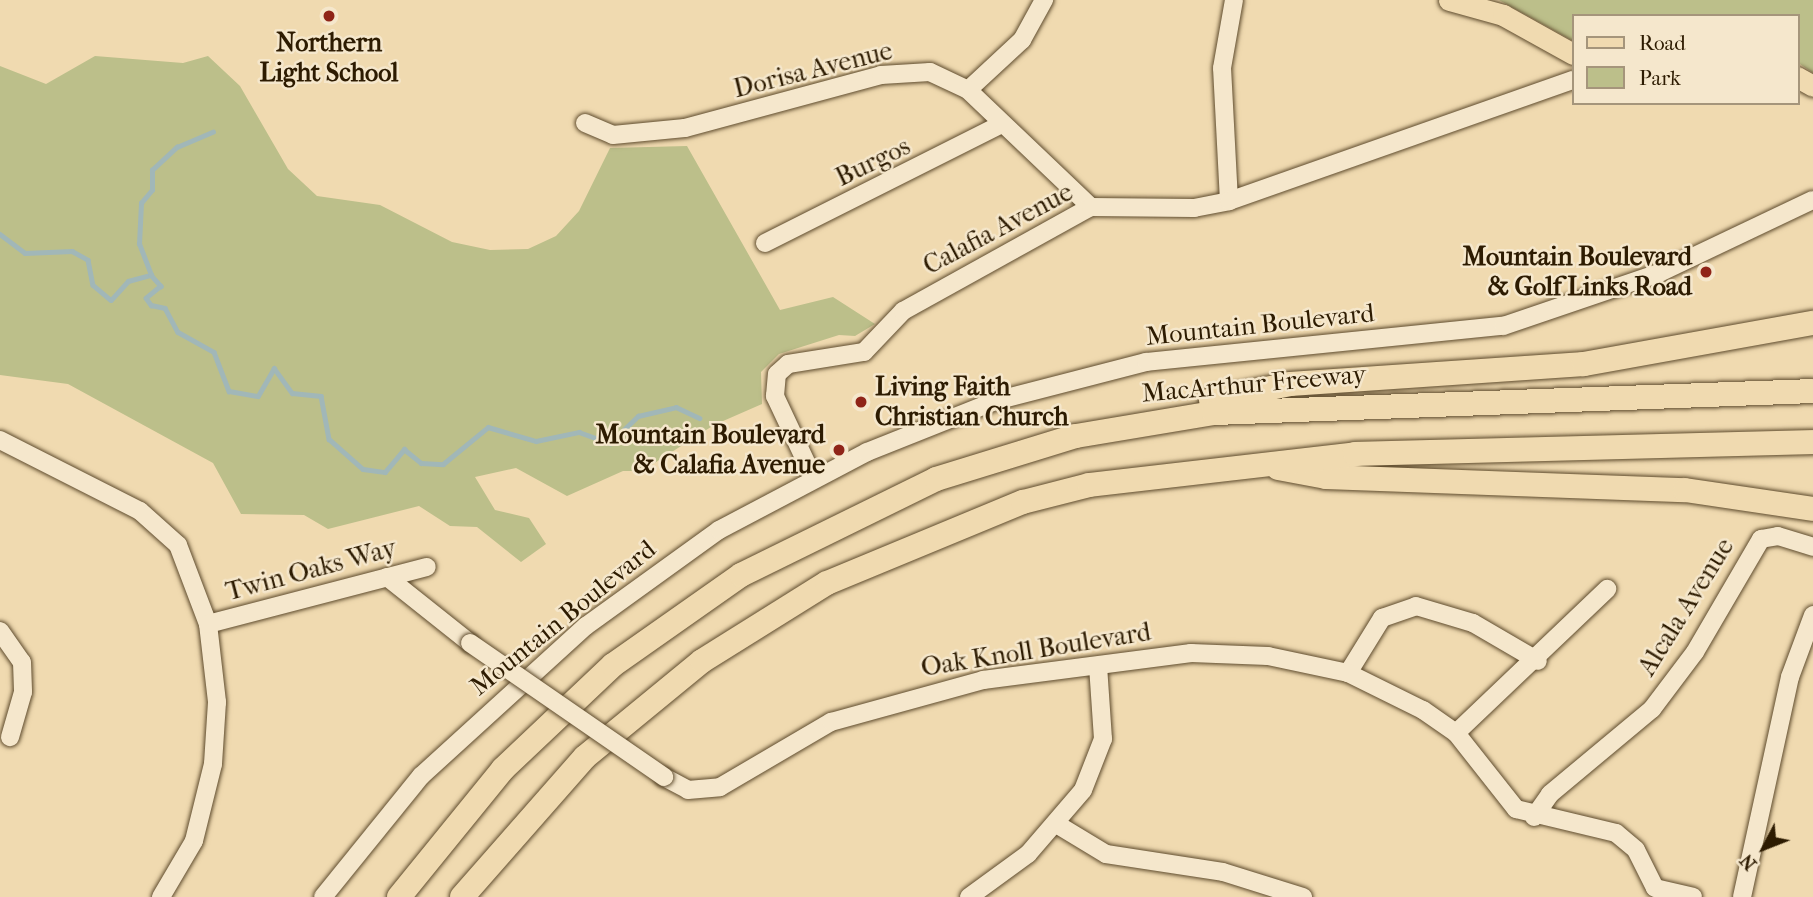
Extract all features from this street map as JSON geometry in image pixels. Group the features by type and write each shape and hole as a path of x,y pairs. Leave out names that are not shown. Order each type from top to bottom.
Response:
{"highway":[{"path":"1076,436 1290,384 1584,364 1813,323"},
{"name":"MacArthur Freeway","path":"399,897 503,769 603,674 675,618 867,508 1076,436 1284,406 1813,391"},
{"path":"462,897 538,804 644,705 764,619 827,583 1023,502 1089,485 1250,462 1813,442"},
{"path":"1250,462 1326,477 1685,490 1813,509"}],"main road":[{"path":"1449,0 1503,15 1572,53"}],"street":[{"path":"968,90 1022,40 1044,0"},
{"path":"1229,201 1222,68 1234,0"},
{"name":"Dorisa Avenue","path":"585,123 613,135 685,128 881,75 930,72 968,90 1091,207"},
{"name":"Calafia Avenue","path":"814,479 775,396 782,368 818,355 864,352 903,311 1091,207 1194,208 1229,201 1572,80"},
{"name":"Burgos","path":"765,243 1002,124"},
{"name":"Mountain Boulevard","path":"323,897 385,814 548,657 673,561 814,479 945,419 1096,373 1237,348 1503,326 1659,273 1813,200"},
{"path":"0,439 140,511 178,545 208,624 218,702 213,764 194,841 161,897"},
{"name":"Alcala Avenue","path":"1534,817 1550,794 1593,764 1652,709 1695,652 1761,539 1778,536 1813,547"},
{"name":"Twin Oaks Way","path":"208,624 427,567"},
{"name":"Oak Knoll Boulevard","path":"387,577 470,643 664,777 688,790 720,787 831,722 909,696 1191,653 1268,656 1348,673 1457,733 1495,790 1534,817 1616,833 1636,850 1652,892 1693,897"},
{"path":"1457,733 1538,661 1607,589"},
{"path":"1348,673 1382,618 1416,606 1473,622 1538,661"},
{"path":"1742,897 1790,677 1813,615"},
{"path":"0,631 22,662 23,692 10,737"},
{"path":"969,897 1058,825 1083,790 1103,738 1098,666"},
{"path":"1058,825 1106,854 1223,872 1303,897"}],"green space":[{"path":"1499,0 1813,0 1813,73 1799,63 1799,14 1572,14 1572,40"},
{"path":"95,56 183,63 208,56 240,86 288,169 317,196 380,205 452,242 490,250 528,249 556,236 579,211 610,148 687,146 780,310 833,297 875,324 855,336 839,335 779,354 761,372 762,404 714,425 642,471 623,471 567,496 516,468 475,477 495,510 529,518 546,544 521,562 477,527 450,526 419,506 328,529 304,515 241,514 213,463 68,384 0,375 0,66 46,84"}],"waterway":[{"path":"151,275 139,244 141,203 152,190 152,170 177,147 213,132"},
{"path":"0,234 25,253 72,251 88,260 93,285 111,300 128,281 151,275 161,286 146,298 151,305 165,308 178,332 214,352 229,391 258,396 274,368 292,393 321,396 329,439 363,469 385,472 404,449 421,463 443,464 488,427 536,441 579,432 610,443 638,416 676,407 700,418"}],"place":[{"name":"Northern Light School","path":"329,16"},
{"name":"Mountain Boulevard & Golf Links Road","path":"1706,272"},
{"name":"Living Faith Christian Church","path":"861,402"},
{"name":"Mountain Boulevard & Calafia Avenue","path":"839,450"}]}
